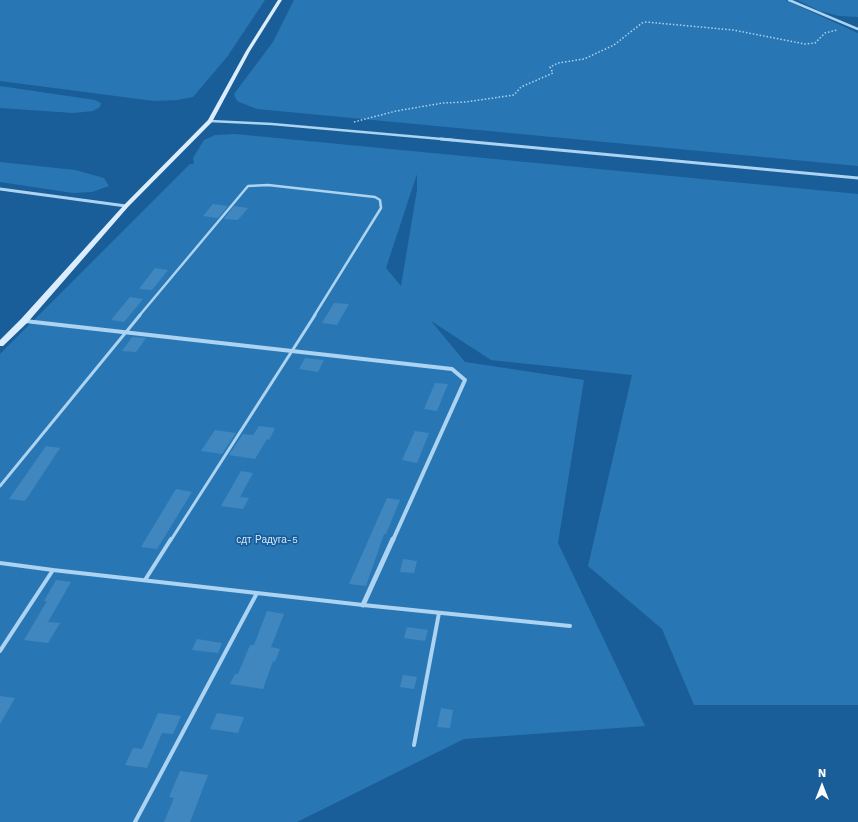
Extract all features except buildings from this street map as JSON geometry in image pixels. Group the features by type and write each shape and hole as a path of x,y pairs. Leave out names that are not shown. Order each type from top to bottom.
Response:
{"street":[{"path":"0,344 24,321 126,206 210,121 248,51 280,0"},
{"path":"789,0 858,29"},
{"path":"853,27 858,25"},
{"path":"210,121 335,130 858,178"},
{"path":"0,189 126,206"},
{"path":"24,321 452,369 465,380 363,605"}],"lane":[{"path":"0,486 244,189 248,186 268,185 375,197 380,200 381,208 292,351 145,580"},
{"path":"0,563 363,605 570,626"},
{"path":"0,651 53,570"},
{"path":"135,822 257,593"},
{"path":"414,745 439,613"}],"path":[{"path":"335,130 363,119 396,111 443,103 466,102 514,95 521,87 553,73 550,67 558,63 584,59 614,45 642,23 646,22 733,30 805,44 814,42 828,31 853,27"}],"green space":[{"path":"0,0 265,0 227,57 193,97 177,100 154,101 0,81"},
{"path":"294,0 785,0 858,33 858,166 257,109 237,101 234,94 273,42"},
{"path":"797,0 858,0 858,17 839,16 820,11"},
{"path":"0,86 95,100 101,103 100,107 93,111 74,113 0,108"},
{"name":"сдт Радуга-5","path":"235,134 858,194 858,705 694,705 662,629 588,566 632,375 491,360 431,321 465,362 584,380 558,543 645,726 464,739 297,822 0,822 0,354 190,164 194,164 193,158 204,140 215,135","holes":["417,174 417,190 401,286 386,268"]},
{"path":"0,162 75,170 104,178 109,186 92,192 73,193 0,182"}]}
